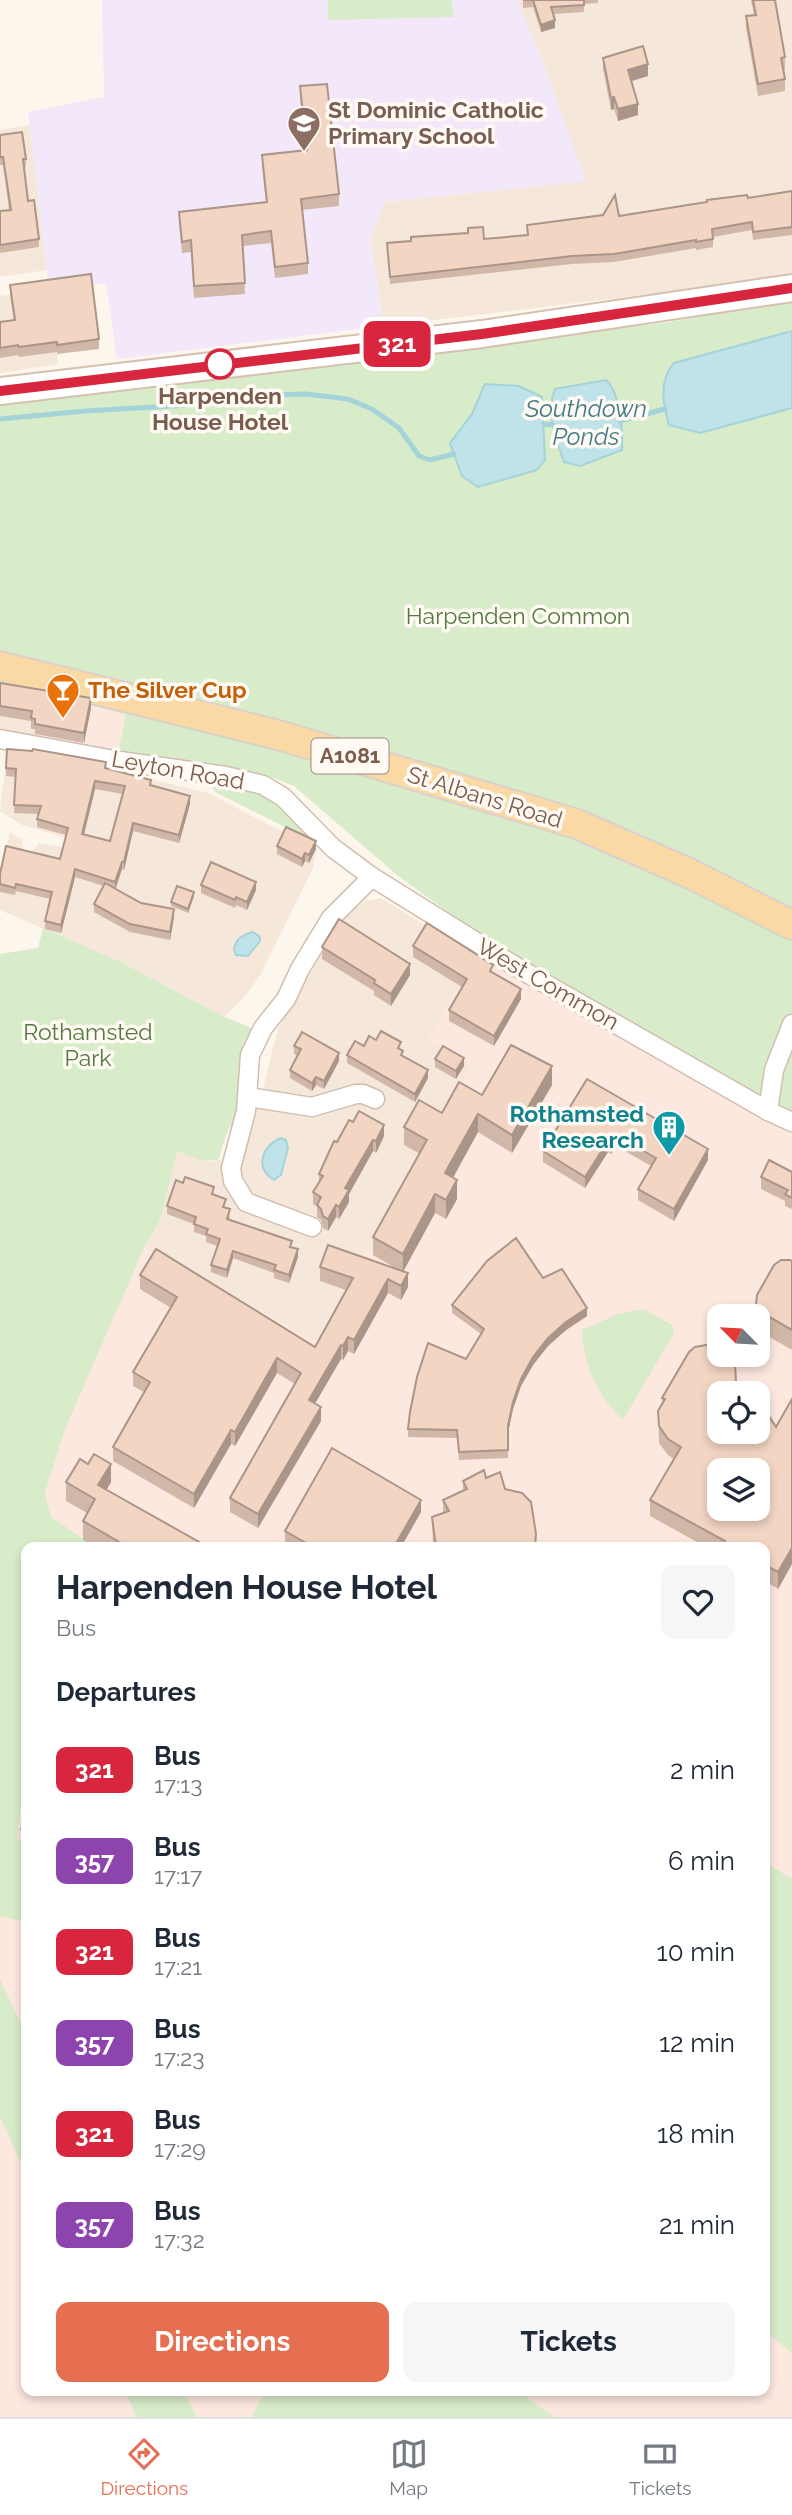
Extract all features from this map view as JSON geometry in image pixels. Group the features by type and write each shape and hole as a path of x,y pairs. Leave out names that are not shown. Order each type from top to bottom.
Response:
{"main road":[{"name":"St Albans Road","path":"0,666 282,736 576,824 691,874 792,925"}],"street":[{"path":"0,391 482,334 792,288"},
{"name":"Leyton Road","path":"0,738 120,761 226,776 263,785 284,797 333,848"},
{"name":"West Common","path":"333,848 372,877 518,968 768,1111 792,1122"},
{"path":"312,1227 246,1202 237,1191 231,1168 248,1097 250,1055 263,1028 286,999 300,969 331,918 372,877"},
{"path":"768,1111 774,1070 792,1024"},
{"path":"248,1097 312,1107 356,1094 375,1099"}],"shaded area":[{"name":"St Dominic Catholic Primary School","path":"102,0 517,0 586,181 385,202 370,238 384,326 117,359 106,283 49,289 28,112 104,97"},
{"path":"517,0 792,0 792,273 676,291 384,326 370,238 385,202 585,181 544,65"},
{"path":"30,125 47,270 0,277 0,130"},
{"path":"49,289 58,364 0,373 0,296"},
{"path":"0,688 44,695 36,738 0,732"},
{"path":"44,695 126,714 118,752 36,738"},
{"path":"7,751 105,768 208,793 316,849 313,868 261,974 246,995 224,1017 121,962 0,910 0,873 10,832 22,840 23,851 32,852 39,843 63,847 66,838 22,825 0,811"},
{"path":"381,898 477,957 472,1065 316,1342 145,1248 161,1218 177,1150 211,1162 241,1155 264,1085 278,1028 336,930 349,913 365,901"},
{"name":"Rothamsted Research","path":"477,957 792,1126 792,2417 0,2417 0,1550 224,1017 241,1023 180,1141 161,1218 145,1248 316,1342 471,1066 427,1040"}],"green space":[{"path":"328,0 452,0 453,17 328,20"},
{"name":"Harpenden Common","path":"792,300 792,1112 529,971 397,875 294,786 268,776 118,752 126,714 3,685 0,688 0,401 664,323"},
{"path":"215,780 258,791 276,800 315,842 215,792 211,786"},
{"name":"Rothamsted Park","path":"43,928 121,962 224,1017 254,1029 234,1128 229,1127 218,1160 204,1161 177,1151 161,1218 144,1248 65,1429 45,1493 51,1517 88,1542 21,1542 21,1805 17,1838 21,1840 21,1921 0,1916 0,954 38,948"},
{"path":"644,1309 672,1325 674,1333 623,1420 606,1401 594,1380 585,1356 582,1330 618,1314"},
{"path":"770,1865 792,1879 792,2353 770,2335"},
{"path":"0,1979 21,2024 21,2163 0,2117"},
{"path":"127,2396 186,2396 197,2417 137,2417"},
{"path":"262,2396 525,2396 554,2417 252,2417"}],"water":[{"path":"792,331 792,408 700,433 669,425 664,385 674,363"},
{"name":"Southdown Ponds","path":"606,380 615,393 621,423 622,450 580,466 564,462 551,416 555,389"},
{"path":"485,384 519,386 542,397 545,460 537,470 478,487 462,476 450,443 472,414"},
{"path":"253,932 260,937 260,941 248,956 236,955 234,949 238,940"},
{"path":"281,1138 286,1140 288,1148 281,1175 274,1180 264,1170 263,1158 269,1146"}],"building":[{"path":"533,0 584,0 584,5 551,7 555,20 541,25"},
{"path":"753,0 775,0 785,57 781,58 785,79 758,84 746,16 756,15"},
{"path":"643,46 648,64 628,70 638,104 618,109 614,97 611,98 603,58"},
{"path":"327,84 339,194 301,199 308,263 275,267 271,231 242,235 245,283 194,286 191,240 182,242 179,212 267,202 262,155 307,150 300,86"},
{"path":"22,132 28,201 34,200 39,239 0,245 0,211 11,210 3,157 0,157 0,135"},
{"path":"792,191 792,227 753,232 752,222 712,229 713,239 696,242 614,254 572,256 390,277 387,243 411,241 411,237 468,233 468,228 483,227 484,239 528,235 527,225 603,215 615,195 619,216 707,200 747,195 748,198"},
{"path":"91,274 99,339 57,345 57,342 0,348 0,322 15,320 10,285"},
{"path":"0,683 91,698 84,733 35,724 35,719 31,718 32,711 0,706"},
{"path":"7,749 33,749 106,762 105,768 151,780 150,785 190,796 179,835 133,823 124,862 115,882 75,869 61,925 45,921 52,892 16,884 15,888 0,884 6,846 60,859 68,828 37,819 41,806 14,805 16,769 6,768","holes":["95,781 125,786 110,841 82,834"]},
{"path":"286,827 316,841 309,855 305,853 302,859 277,846"},
{"path":"211,862 256,882 247,902 236,897 235,900 201,885"},
{"path":"105,883 141,903 174,909 170,932 130,924 94,904"},
{"path":"177,886 194,892 188,909 171,902"},
{"path":"339,919 410,964 391,994 374,983 375,980 322,947"},
{"path":"427,923 493,965 490,971 521,989 494,1036 449,1010 467,979 413,946"},
{"path":"381,1031 401,1042 398,1048 403,1051 401,1055 428,1070 415,1094 347,1055 355,1041 364,1046 369,1036 376,1040"},
{"path":"302,1032 339,1053 324,1081 316,1077 312,1083 290,1070 301,1049 294,1046"},
{"path":"511,1045 552,1066 512,1135 478,1114 445,1173 457,1180 446,1200 435,1194 403,1254 373,1237 427,1140 404,1127 419,1100 442,1113 459,1082 482,1095"},
{"path":"443,1046 464,1058 456,1071 435,1059"},
{"path":"587,1079 708,1149 674,1209 638,1189 656,1158 616,1135 611,1143 608,1141 585,1177 543,1151"},
{"path":"359,1111 384,1125 345,1188 349,1190 339,1207 336,1205 328,1219 317,1205 321,1197 313,1192 323,1176 319,1174 334,1141 337,1142 349,1120 353,1122"},
{"path":"769,1160 792,1172 792,1198 785,1194 788,1190 761,1177"},
{"path":"185,1177 214,1187 212,1194 226,1199 223,1207 230,1209 227,1219 292,1241 290,1247 298,1249 289,1275 274,1270 276,1265 233,1251 227,1270 211,1265 220,1239 206,1234 208,1229 194,1224 196,1217 167,1206 176,1180 183,1183"},
{"path":"516,1238 543,1278 562,1269 587,1308 548,1338 533,1357 513,1402 508,1425 508,1450 459,1452 457,1430 408,1429 417,1377 428,1343 466,1359 484,1329 452,1305 487,1261"},
{"path":"328,1245 408,1273 401,1286 388,1279 354,1340 348,1337 343,1346 341,1345 309,1400 321,1407 258,1514 230,1498 301,1373 277,1358 235,1432 231,1430 194,1494 113,1447 150,1382 133,1372 177,1297 140,1275 156,1249 315,1347 353,1278 320,1267"},
{"path":"781,1260 792,1261 792,1330 770,1317 770,1304 756,1304 757,1295 774,1265"},
{"path":"707,1345 707,1367 735,1367 736,1381 707,1381 707,1444 770,1444 770,1418 776,1427 792,1399 792,1548 778,1572 770,1568 770,1542 724,1542 650,1500 681,1447 668,1439 659,1426 658,1411 665,1399 662,1398 689,1352 695,1347"},
{"path":"332,1448 421,1500 397,1542 304,1542 285,1531"},
{"path":"94,1454 111,1464 98,1485 199,1542 119,1542 83,1521 95,1499 66,1482 80,1459 88,1464"},
{"path":"484,1470 486,1478 500,1472 505,1489 522,1493 531,1502 535,1542 435,1542 432,1517 449,1511 443,1500 467,1489 463,1481"}],"waterway":[{"path":"0,419 306,394 348,399 372,409 399,428 419,456 430,460 454,454"},
{"path":"620,421 665,409"},
{"path":"544,424 553,425"}],"bus line":[{"name":"321","path":"0,391 482,334 792,288"}],"place":[{"name":"St Dominic Catholic Primary School","path":"304,153"},
{"name":"Harpenden House Hotel","path":"220,364"},
{"name":"The Silver Cup","path":"63,720"},
{"name":"Rothamsted Research","path":"669,1157"}]}
